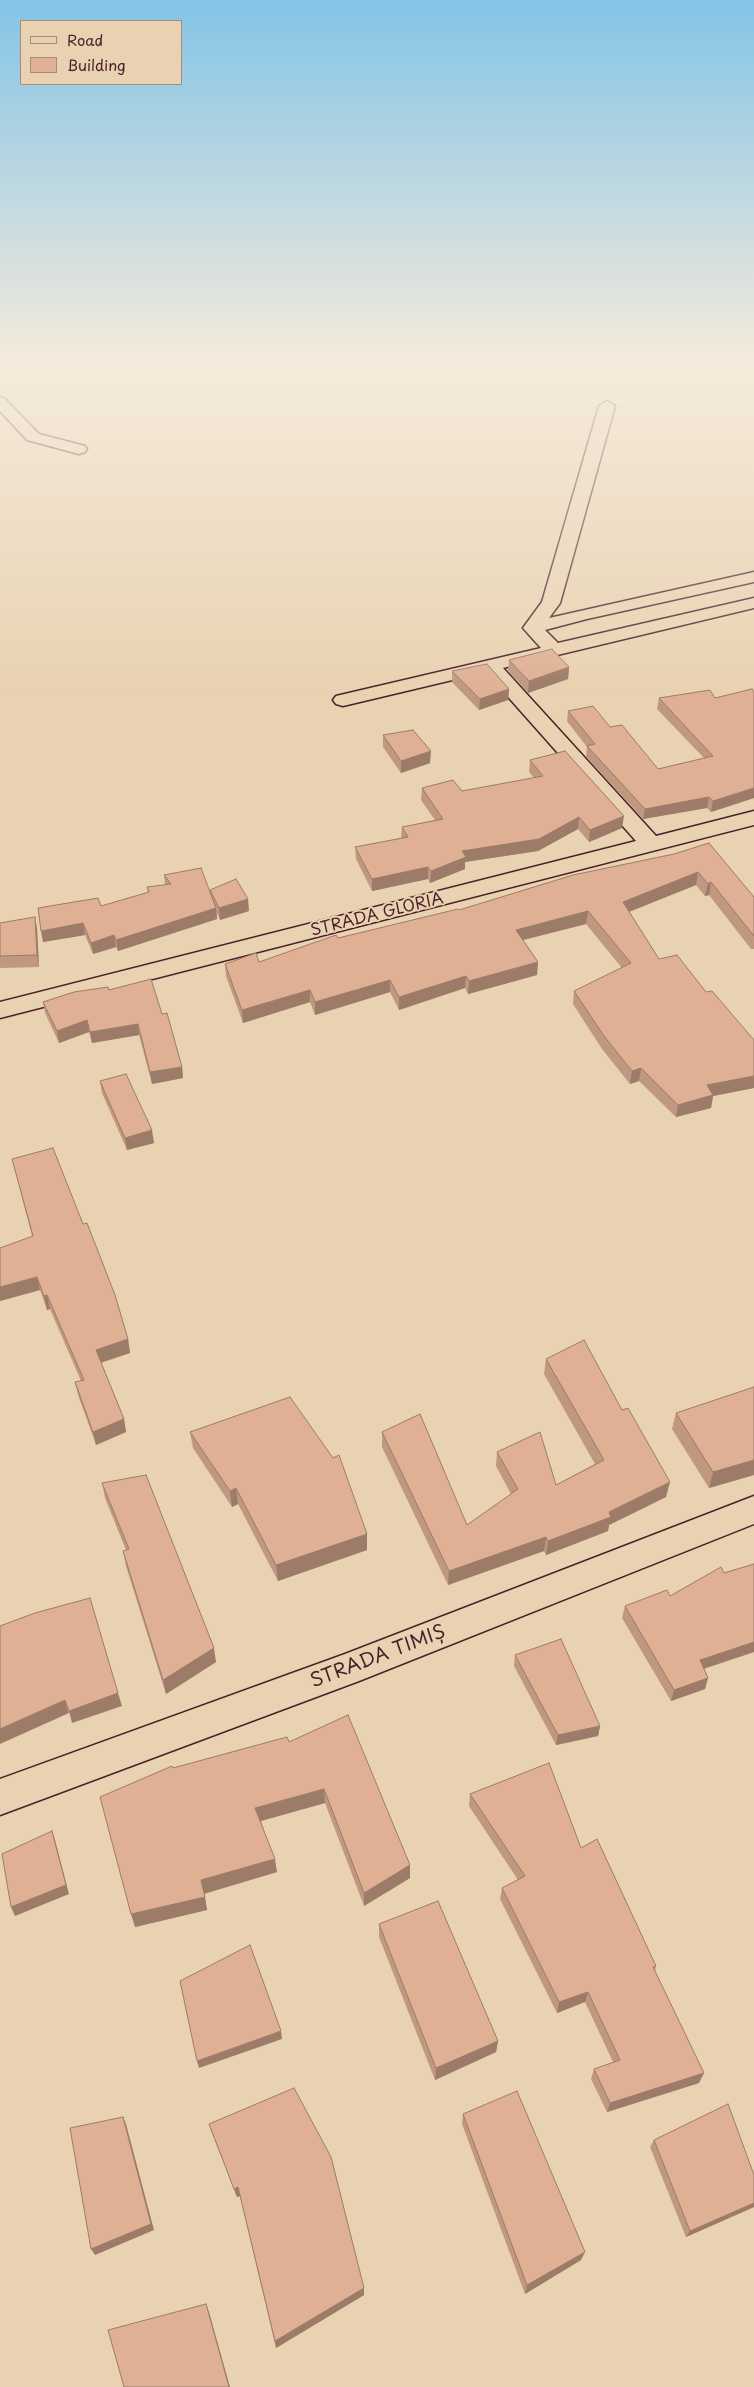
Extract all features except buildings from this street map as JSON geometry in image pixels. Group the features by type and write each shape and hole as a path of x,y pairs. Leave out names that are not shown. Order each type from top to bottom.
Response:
{"street":[{"path":"532,628 551,603 588,471"},
{"path":"532,628 584,614 754,576"},
{"path":"342,700 754,603"},
{"path":"532,628 556,651"},
{"path":"491,666 651,844"},
{"name":"STRADA GLORIA","path":"0,1010 754,818"},
{"name":"STRADA TIMIȘ","path":"0,1797 347,1670 754,1510"}]}
